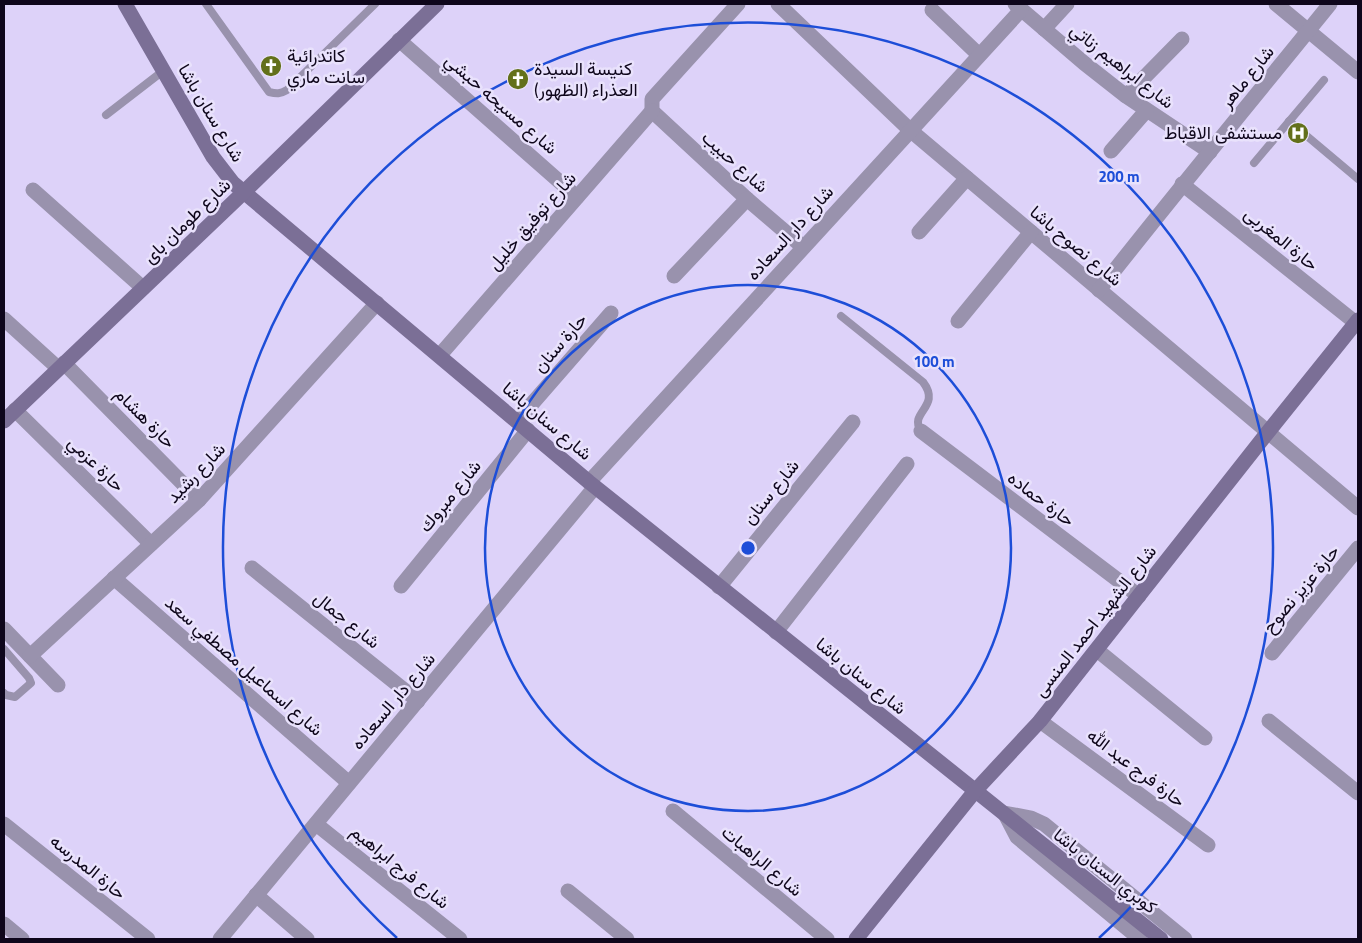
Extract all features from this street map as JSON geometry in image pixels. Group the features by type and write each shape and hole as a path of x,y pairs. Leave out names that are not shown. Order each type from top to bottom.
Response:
{"street":[{"name":"شارع سنان باشا","path":"125,4 212,157 233,182 592,484 1026,832"},
{"name":"شارع طومان باى","path":"9,415 244,192 437,4"},
{"name":"شارع توفيق خليل","path":"440,355 577,197 738,4"},
{"name":"شارع نصوح باشا","path":"778,4 910,130 1358,508"},
{"path":"1044,29 1067,4"},
{"path":"1276,4 1358,72"},
{"name":"شارع ماهر","path":"1099,290 1182,184 1330,4"},
{"name":"شارع دار السعاده","path":"220,939 418,701 592,484 803,247 979,55 1018,7"},
{"name":"شارع ابراهيم زناتي","path":"1018,7 1084,64 1126,96 1210,152"},
{"path":"932,10 979,55"},
{"path":"1126,96 1182,39"},
{"name":"شارع مسيحه حبشي","path":"399,40 577,197"},
{"name":"شارع حبيب","path":"652,105 747,199 803,247"},
{"path":"1111,150 1146,110"},
{"path":"919,232 967,178"},
{"name":"حارة المغربى","path":"1182,184 1357,322"},
{"path":"33,190 144,288"},
{"path":"674,276 747,199"},
{"path":"958,320 1031,232"},
{"name":"شارع رشيد","path":"30,656 199,500 377,303"},
{"name":"حارة سنان","path":"522,425 611,313"},
{"name":"حارة هشام","path":"4,319 61,366 199,500"},
{"name":"شارع الشهيد احمد المنسى","path":"856,939 975,791 1040,721 1357,322"},
{"name":"حارة عزمي","path":"9,415 151,544"},
{"name":"شارع سنان","path":"719,586 853,422"},
{"name":"شارع مبروك","path":"401,586 522,425"},
{"name":"حارة حماده","path":"921,431 1139,596"},
{"path":"776,632 907,464"},
{"name":"حارة عزيز نصوح","path":"1272,653 1358,548"},
{"name":"شارع جمال","path":"252,568 418,701"},
{"name":"شارع اسماعيل مصطفي سعد","path":"114,578 349,783"},
{"path":"4,629 58,685"},
{"path":"1097,650 1205,738"},
{"name":"حارة فرج عبد الله","path":"1040,721 1208,845"},
{"path":"1269,721 1358,793"},
{"name":"شارع الراهبات","path":"673,811 827,939"},
{"name":"شارع سنان باشا","path":"1004,813 1017,837 1140,939"},
{"name":"شارع سنان باشا","path":"1004,813 1032,818 1044,824 1184,939"},
{"name":"حارة المدرسه","path":"4,824 148,939"},
{"name":"شارع فرج ابراهيم","path":"316,824 460,939"},
{"name":"كوبري السنان باشا","path":"1026,832 1161,939"},
{"path":"568,891 627,939"},
{"path":"256,895 307,939"},
{"path":"4,924 22,939"}],"lane":[{"path":"206,4 269,92 280,94 287,90 375,4"},
{"path":"106,115 164,71"},
{"path":"1254,163 1324,80"},
{"path":"1289,122 1358,179"},
{"path":"842,316 927,387 928,405 917,423 921,431"},
{"path":"4,649 29,678 30,683 14,697 6,695 4,692"}],"place":[{"name":"كاتدرائية سانت ماري","path":"271,66"},
{"name":"كنيسة السيدة العذراء (الظهور)","path":"518,79"},
{"name":"مستشفى الاقباط","path":"1298,133"}]}
